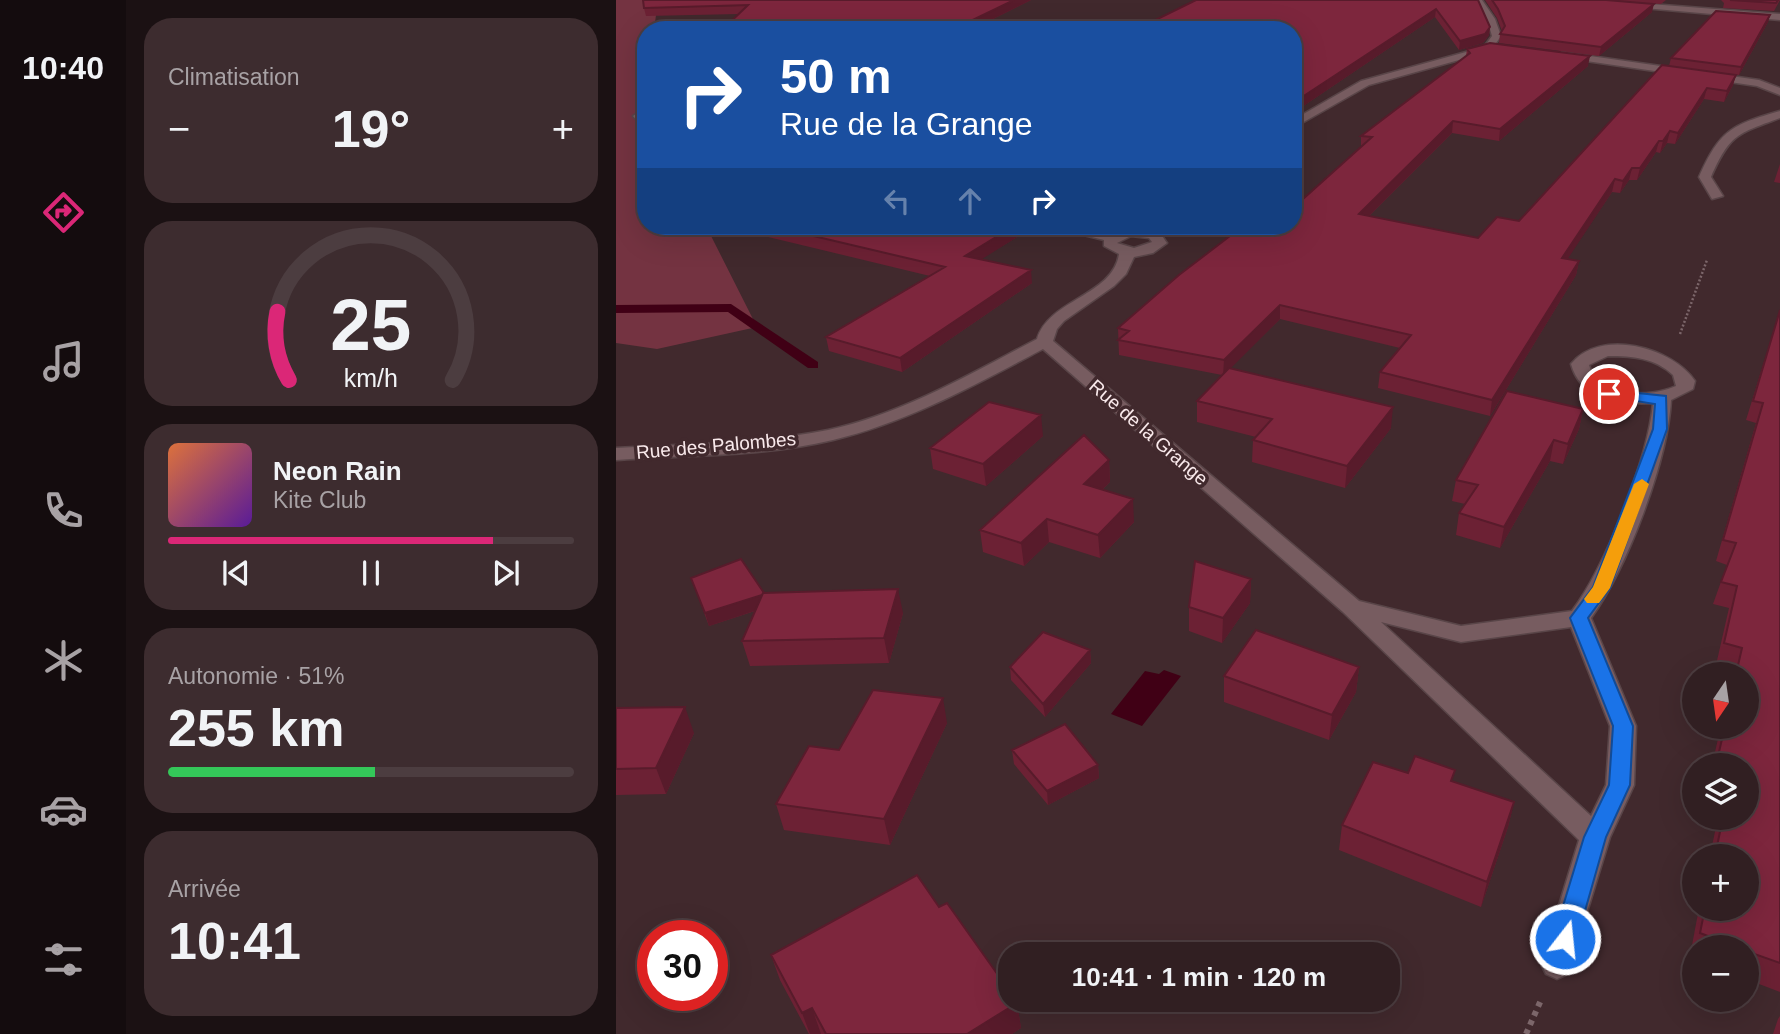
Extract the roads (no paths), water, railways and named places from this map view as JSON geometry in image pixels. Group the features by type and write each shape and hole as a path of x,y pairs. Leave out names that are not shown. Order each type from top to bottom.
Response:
{"street":[{"path":"1478,0 1491,19 1497,36 1488,47"},
{"path":"1616,4 1780,17"},
{"path":"1302,119 1365,83 1488,47 1506,49"},
{"path":"1555,54 1759,83 1780,92"},
{"path":"1717,196 1705,177 1719,145 1737,130 1780,114"},
{"path":"1101,235 1120,235"},
{"path":"1112,237 1111,246 1127,252 1157,246 1160,240 1154,235"},
{"path":"1044,342 1049,327 1120,275 1128,259 1127,252"},
{"name":"Rue des Palombes","path":"616,454 763,445 857,428 922,405 1044,342"},
{"name":"Rue de la Grange","path":"1044,342 1351,607 1595,837"},
{"path":"1623,351 1658,358 1682,373 1686,381 1684,389 1662,399 1644,400 1609,394 1585,380 1580,372 1580,364 1595,353 1623,351"},
{"path":"1557,964 1595,837 1620,785 1623,726 1579,618 1601,588 1651,461 1660,429 1662,399"},
{"name":"Rue de la Grange","path":"1351,607 1461,634 1579,618"}],"waterway":[{"path":"616,309 731,308 813,365"}]}
